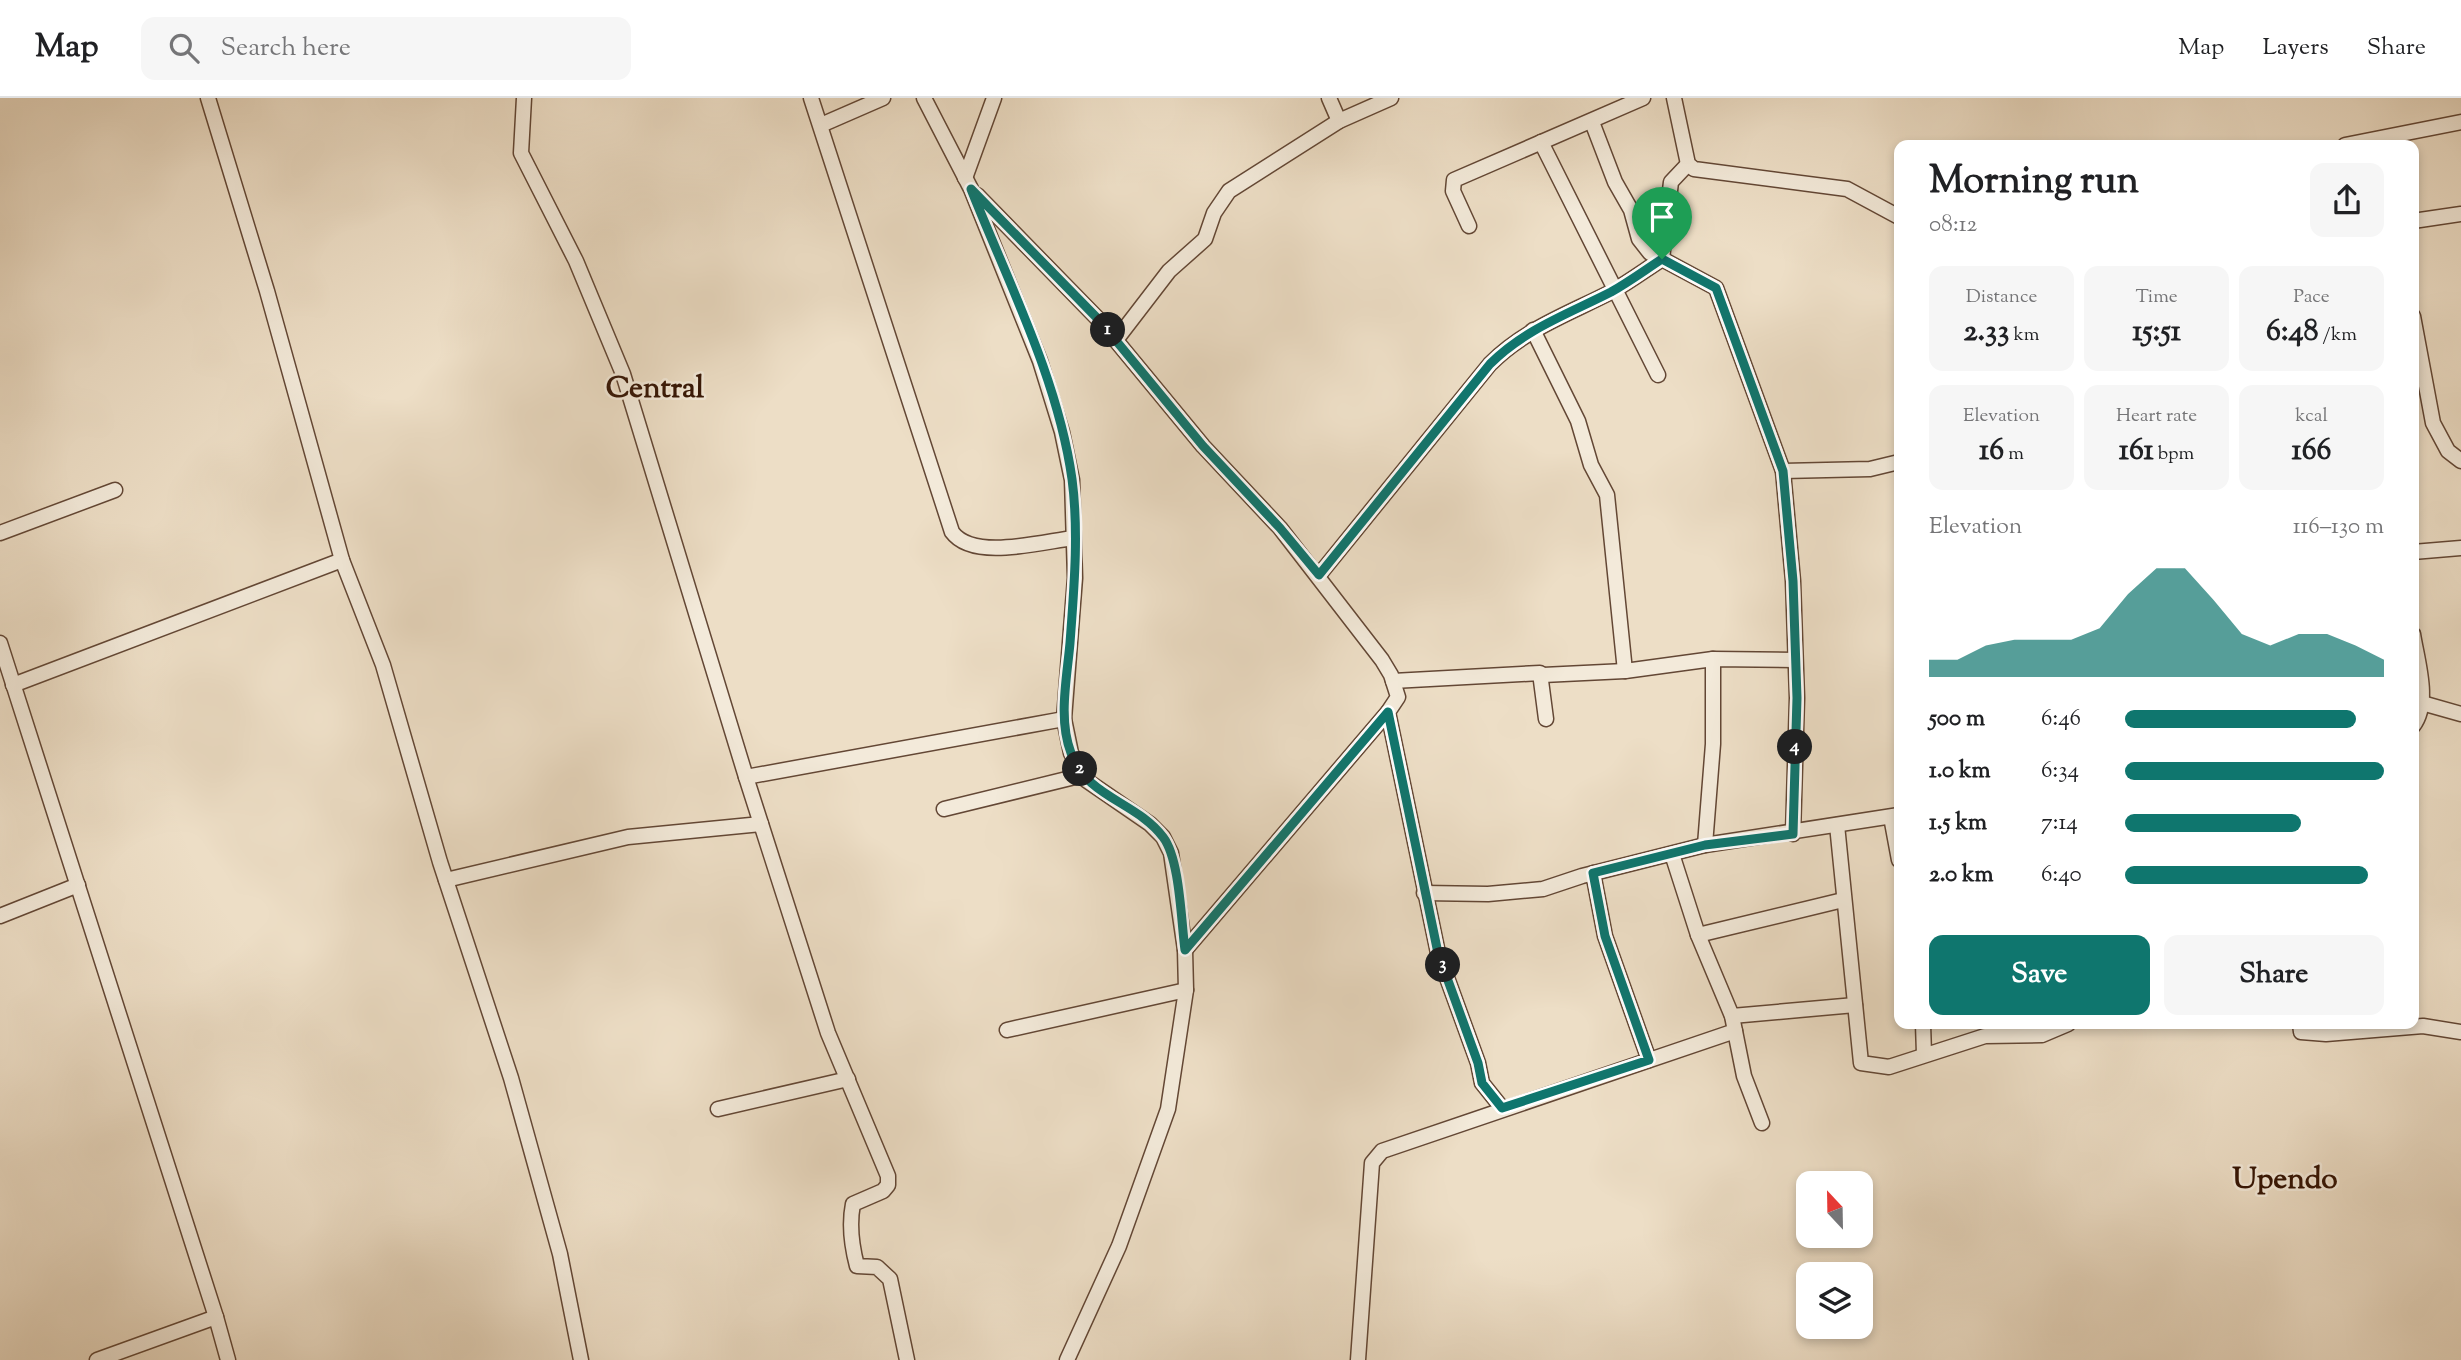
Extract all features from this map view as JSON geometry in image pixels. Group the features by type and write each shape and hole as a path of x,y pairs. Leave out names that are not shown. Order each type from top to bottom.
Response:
{"street":[{"path":"208,98 267,291 342,560 383,665 446,880 511,1078 560,1254 581,1360"},
{"path":"524,98 521,153 576,261 623,374 746,777 828,1033 880,1156 888,1185 884,1191 853,1204 850,1215 854,1255 857,1266 877,1267 890,1279 906,1360"},
{"path":"811,98 952,532 959,542 975,548 1073,538"},
{"path":"821,125 883,98"},
{"path":"924,98 968,184 1040,361 1062,432 1072,480 1075,578 1064,719 1071,753 1086,780 1150,824 1163,837 1171,853 1185,950 1186,990 1168,1109 1119,1246 1067,1360"},
{"path":"968,184 995,98"},
{"path":"1329,98 1339,121"},
{"path":"1116,340 1170,271 1201,244 1214,213 1229,191 1339,121 1391,98"},
{"path":"1469,226 1454,191 1454,180 1643,98"},
{"path":"1674,98 1688,164"},
{"path":"1592,122 1615,182 1631,210 1639,239 1650,253 1716,288 1783,471 1793,581 1793,834"},
{"path":"2399,140 2461,122"},
{"path":"1541,142 1613,291 1658,375"},
{"path":"1662,259 1671,182 1688,164"},
{"path":"1688,164 1707,173 1847,189 1894,214"},
{"path":"968,184 1116,340 1203,446 1280,528 1319,575 1382,660 1398,697 1185,950"},
{"path":"2419,220 2461,214"},
{"path":"1319,575 1490,364 1510,344 1613,291 1662,259"},
{"path":"1533,330 1578,421 1591,465 1607,495 1625,671"},
{"path":"2419,348 2433,423 2448,451 2461,461"},
{"path":"1783,471 1870,469 1894,462"},
{"path":"0,533 115,490"},
{"path":"2419,552 2461,548"},
{"path":"13,685 342,560"},
{"path":"0,643 228,1360"},
{"path":"1393,681 1625,671 1713,659 1795,660"},
{"path":"1705,845 1713,744 1713,659"},
{"path":"1543,676 1546,719"},
{"path":"2419,680 2422,703 2419,719"},
{"path":"2422,703 2461,714"},
{"path":"1388,712 1438,953 1478,1063 1482,1083 1502,1108"},
{"path":"746,777 1064,719"},
{"path":"944,809 1083,775"},
{"path":"1424,893 1488,894 1543,889 1593,873 1705,845 1793,834 1894,816"},
{"path":"446,880 628,837 761,824"},
{"path":"1837,825 1861,1063 1889,1067 1924,1054 1931,1056 1985,1030 2042,1035 2056,1029"},
{"path":"1672,854 1698,935 1733,1024 1744,1076 1762,1123"},
{"path":"1593,873 1605,936 1649,1060"},
{"path":"0,916 78,885"},
{"path":"1698,935 1843,900"},
{"path":"1007,1030 1186,990"},
{"path":"1358,1360 1372,1163 1382,1151 1649,1060 1733,1024 1855,1005"},
{"path":"2419,1026 2461,1032"},
{"path":"1923,1029 1924,1054"},
{"path":"2301,1029 2301,1032 2326,1034 2387,1029"},
{"path":"718,1109 848,1079"},
{"path":"97,1360 216,1317"}],"district":[{"name":"Central","path":"655,389"},
{"name":"Upendo","path":"2285,1180"}],"route":[{"path":"971,189 1099,320 1203,446 1280,528 1319,575 1490,364 1510,344 1545,323 1613,291 1662,259 1716,288 1783,471 1793,581 1797,698 1793,834 1705,845 1593,873 1605,936 1649,1060 1502,1108 1482,1083 1478,1063 1438,953 1388,712 1297,822 1185,950 1171,853 1163,837 1150,824 1086,780 1071,753 1064,719 1075,578 1072,480 1062,432 1040,361 971,189"}]}
